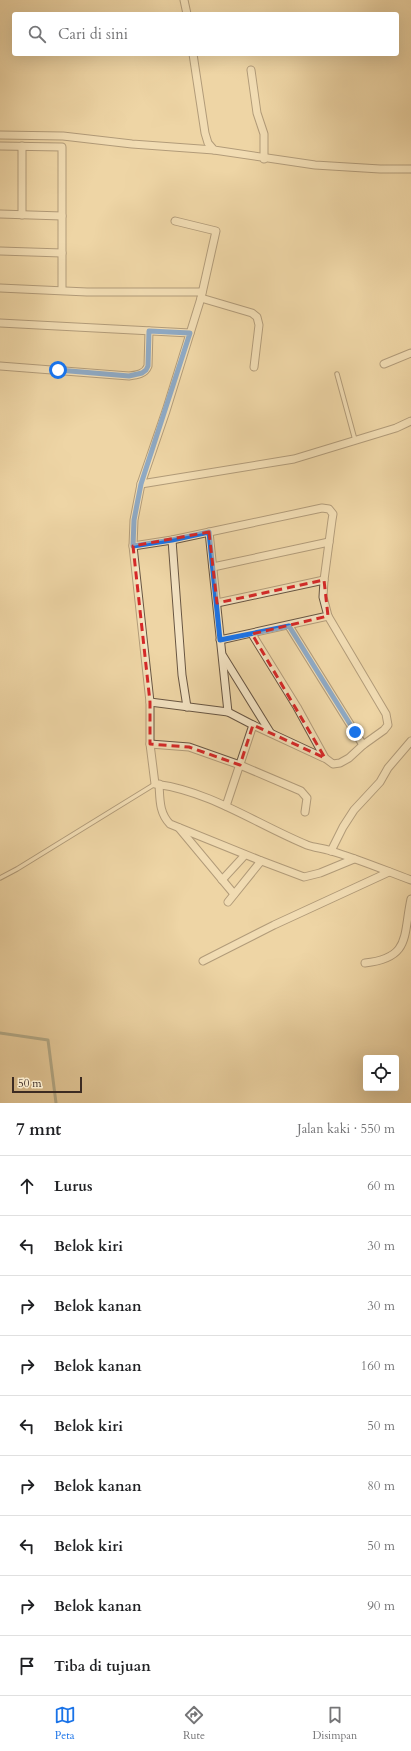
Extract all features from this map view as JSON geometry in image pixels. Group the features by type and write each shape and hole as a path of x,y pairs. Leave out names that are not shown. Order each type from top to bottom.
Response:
{"street":[{"path":"184,0 186,12"},
{"path":"193,56 205,133 208,143 214,150"},
{"path":"251,70 257,113 264,134 264,158"},
{"path":"0,134 63,136 132,144 214,150 315,165 380,170 411,169"},
{"path":"0,146 62,147 62,290"},
{"path":"22,146 22,215"},
{"path":"0,214 62,216"},
{"path":"175,221 216,231 202,295 141,484 134,520 133,546 150,702 150,744 161,811 170,824 245,855 304,877 320,873 354,859"},
{"path":"0,251 62,253"},
{"path":"0,288 202,295 252,313 257,317 259,326 254,367"},
{"path":"0,323 190,333"},
{"path":"0,366 129,376 142,373 148,366 149,331"},
{"path":"384,364 411,353"},
{"path":"141,484 294,459 411,422"},
{"path":"133,546 172,540 322,508 330,509 332,514 323,597 328,616 386,714 388,725 384,730 363,745 349,758 340,763 333,764 324,758 228,712 150,702"},
{"path":"209,532 228,712"},
{"path":"172,540 182,675 187,707"},
{"path":"213,567 329,542"},
{"path":"216,603 324,580"},
{"path":"220,640 289,626 328,616"},
{"path":"289,626 363,745"},
{"path":"252,634 297,707 324,758"},
{"path":"222,654 270,732"},
{"path":"226,806 253,724"},
{"path":"331,851 343,826 354,810 380,782 388,768 411,741"},
{"path":"150,744 189,747 240,765 301,791 308,801 305,812"},
{"path":"157,784 174,786 226,806 308,845 331,851 411,880"},
{"path":"178,827 234,894"},
{"path":"222,880 245,855"},
{"path":"228,902 261,861"},
{"path":"203,961 274,925 389,872"},
{"path":"365,963 380,961 392,956 401,948 406,936 407,917 411,899"}],"lane":[{"path":"336,374 355,440"},
{"path":"0,878 157,784"}],"highlighted area":[{"path":"209,532 217,603 324,580 328,616 252,634 325,758 253,725 240,765 189,747 150,744 150,702 133,546"}],"waterway":[{"path":"0,1033 48,1040 56,1103"}],"route":[{"path":"58,370 129,376 142,373 148,366 149,331 190,333 166,411 141,484 134,520 133,546 209,532 220,640 289,626 355,732"}]}
